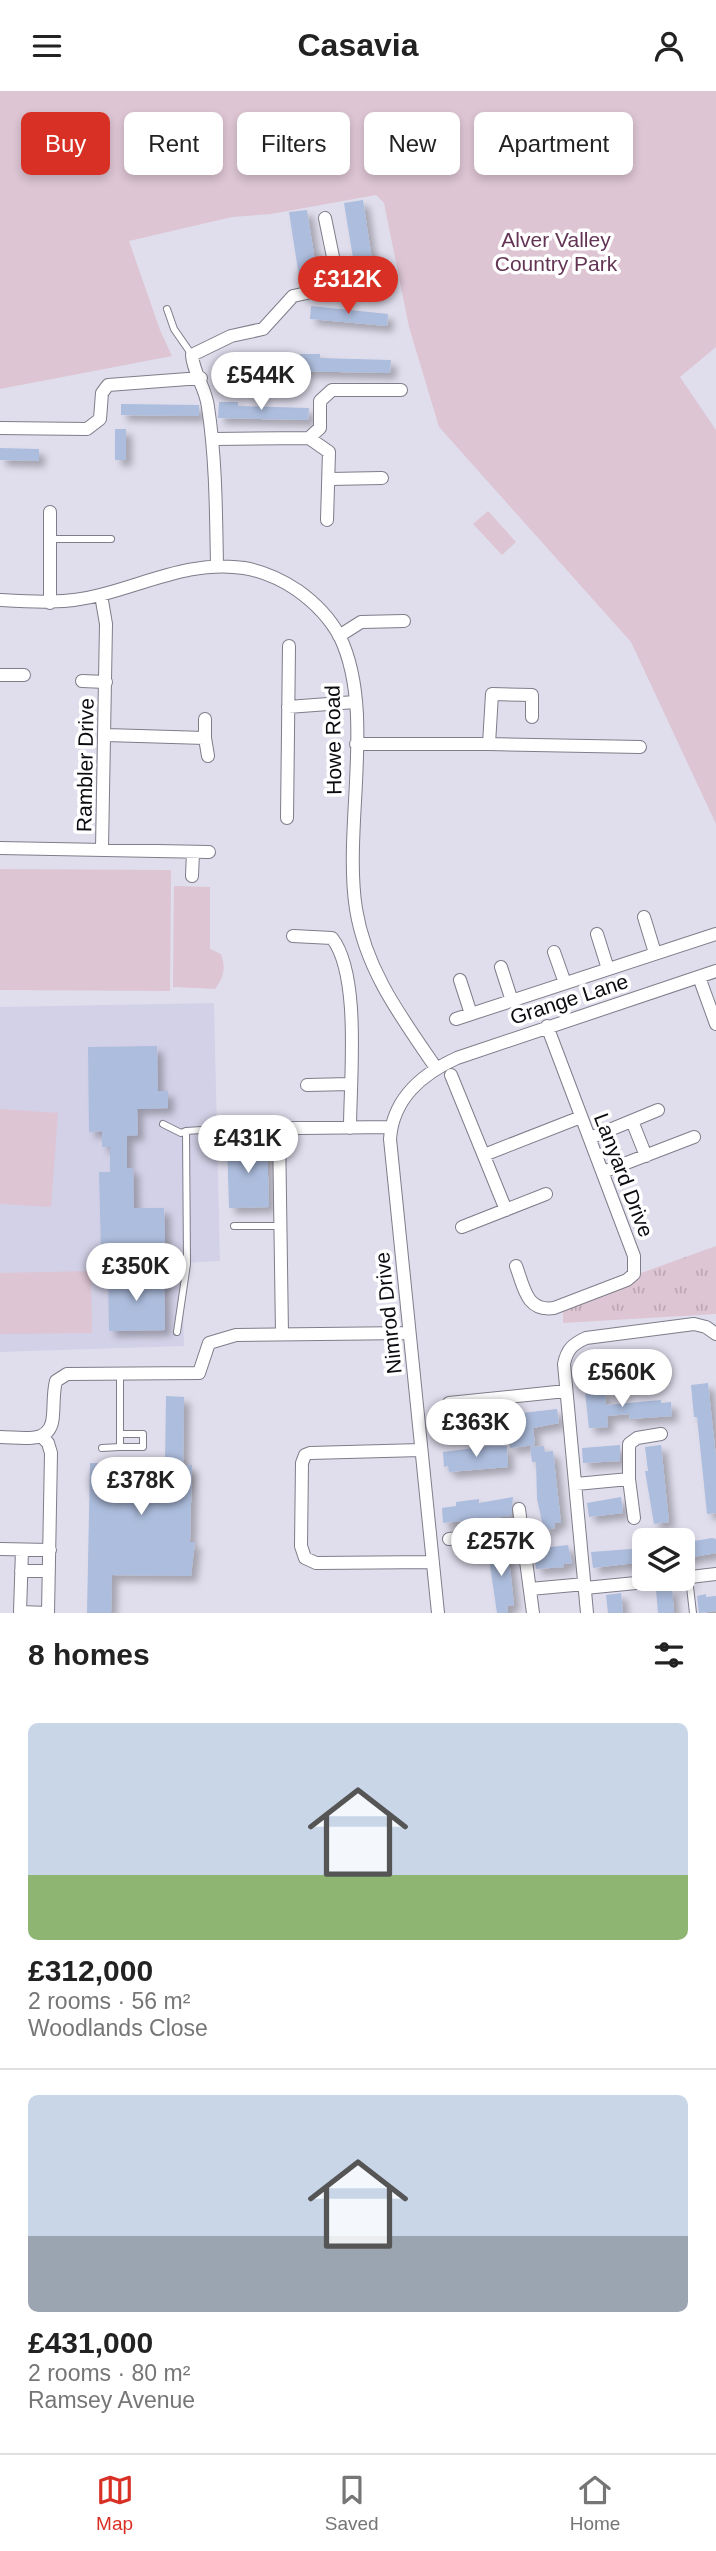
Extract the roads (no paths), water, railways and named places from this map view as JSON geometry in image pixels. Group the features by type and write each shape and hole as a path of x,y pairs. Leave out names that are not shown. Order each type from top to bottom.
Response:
{"street":[{"path":"325,218 339,286"},
{"path":"217,566 213,439 207,397 193,365 197,353 231,336 263,329 293,296 339,286 376,283"},
{"path":"0,428 87,429 100,419 102,393 108,385 201,379"},
{"path":"309,437 320,428 320,401 332,390 401,390"},
{"path":"213,439 309,437 329,452 327,520"},
{"path":"330,479 382,478"},
{"path":"50,512 50,603"},
{"name":"Howe Road","path":"0,600 50,603 101,595 171,573 217,566 246,568 288,584 326,616 340,636 350,669 355,702 352,879 361,933 376,975 387,995 436,1068"},
{"name":"Rambler Drive","path":"101,595 106,624 102,849"},
{"path":"340,636 360,622 404,621"},
{"path":"287,818 289,646"},
{"path":"0,675 24,675"},
{"name":"Rambler Drive","path":"82,681 106,682"},
{"path":"489,744 492,694 532,695 532,717"},
{"path":"288,707 355,702"},
{"path":"205,719 208,756"},
{"path":"106,735 205,738"},
{"path":"356,744 640,747"},
{"path":"0,848 209,852"},
{"path":"192,876 193,852"},
{"path":"644,917 655,953"},
{"path":"456,1019 716,934"},
{"path":"597,935 608,969"},
{"path":"293,936 331,937 341,954 351,995 350,1128"},
{"path":"554,951 565,983"},
{"path":"501,967 512,1001"},
{"name":"Grange Lane","path":"436,1068 547,1026 716,971"},
{"path":"699,977 716,1024"},
{"path":"460,980 471,1014"},
{"name":"Lanyard Drive","path":"516,1266 530,1301 536,1307 544,1309 554,1308 634,1275 634,1256 547,1026"},
{"name":"Nimrod Drive","path":"436,1068 410,1090 391,1127 390,1139 438,1613"},
{"path":"452,1075 506,1210"},
{"path":"307,1085 350,1084"},
{"path":"590,1138 658,1110"},
{"path":"484,1155 581,1117"},
{"path":"632,1121 646,1156"},
{"path":"218,1129 391,1127"},
{"path":"279,1129 282,1334"},
{"path":"603,1172 694,1137"},
{"path":"462,1227 546,1194"},
{"path":"587,1613 566,1391 566,1352 573,1344 586,1338 694,1324 706,1327 716,1334"},
{"path":"0,1437 42,1437 48,1433 52,1424 56,1381 73,1373 199,1373 209,1343 236,1335 409,1333"},
{"path":"449,1403 566,1391"},
{"path":"440,1433 502,1425 509,1414 509,1397"},
{"path":"635,1518 629,1479 629,1444 637,1438 661,1434"},
{"path":"22,1550 20,1612 48,1613 51,1453 48,1443 42,1437"},
{"path":"421,1450 304,1455 301,1546 305,1558 316,1563 433,1562"},
{"path":"576,1484 629,1479"},
{"path":"519,1509 533,1613"},
{"path":"449,1539 522,1532"},
{"path":"0,1549 50,1550"},
{"path":"21,1571 49,1571"},
{"path":"695,1577 716,1574"},
{"path":"530,1589 632,1583"}],"lane":[{"path":"167,309 174,329 197,353"},
{"path":"50,539 111,539"},
{"path":"163,1124 181,1133 218,1129"},
{"path":"177,1332 187,1264 186,1131"},
{"path":"234,1226 281,1226"},
{"path":"120,1373 120,1447"},
{"path":"102,1448 143,1447 143,1434 120,1434"},
{"path":"687,1591 693,1613"}],"park label":[{"name":"Alver Valley Country Park","path":"556,251"}]}
